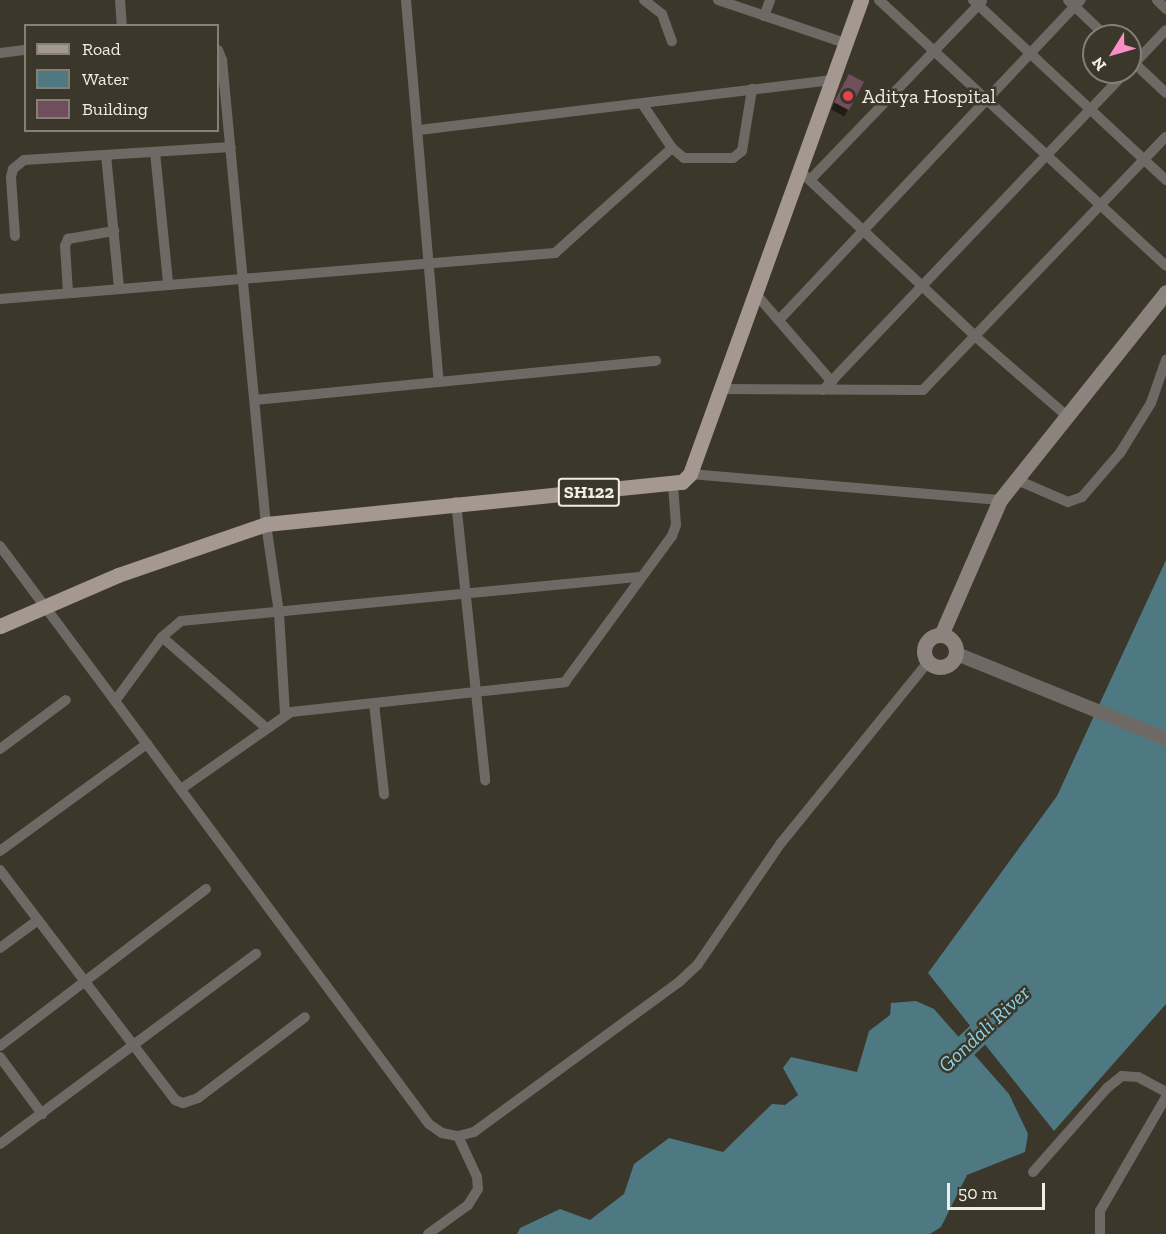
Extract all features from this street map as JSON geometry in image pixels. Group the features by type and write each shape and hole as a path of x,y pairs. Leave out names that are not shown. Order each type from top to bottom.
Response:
{"main road":[{"path":"674,485 690,474 755,293 805,175 832,80 861,0"},
{"path":"941,635 951,639 957,654 947,667 937,667 928,662 924,652 926,642 941,635 1000,500 1166,292"},
{"name":"SH122","path":"0,626 118,575 266,524 456,502 674,485"}],"street":[{"path":"120,0 122,24"},
{"path":"406,0 439,382"},
{"path":"644,0 662,14 672,41"},
{"path":"718,0 845,43"},
{"path":"764,16 770,0"},
{"path":"879,0 1166,266"},
{"path":"1157,0 1166,9"},
{"path":"1068,417 976,337 805,175 934,51 978,2 1166,180"},
{"path":"779,320 1030,53 1074,2 1095,24"},
{"path":"1142,53 1166,30"},
{"path":"0,52 24,50"},
{"path":"219,52 222,60 231,147 266,524 279,614 285,714"},
{"path":"1142,72 1166,93"},
{"path":"419,130 643,105 832,80"},
{"path":"823,390 924,287 1115,84"},
{"path":"643,105 672,148 691,160 739,156 752,89"},
{"path":"721,389 923,390 1166,137"},
{"path":"15,236 11,177 18,163 231,147"},
{"path":"0,299 429,261 555,253 672,148"},
{"path":"155,152 168,283"},
{"path":"106,155 119,288"},
{"path":"68,292 65,246 68,238 114,231"},
{"path":"755,293 832,382"},
{"path":"1015,479 1068,502 1082,497 1120,453 1150,404 1166,360"},
{"path":"255,400 656,361"},
{"path":"690,474 1000,500"},
{"path":"181,789 285,714 565,682 642,577 676,525 674,485"},
{"path":"456,502 485,780"},
{"path":"0,546 43,608 181,789 429,1124 442,1133 458,1136 474,1132 679,982 698,964 781,843 928,662"},
{"path":"115,701 162,637 181,621 279,614 642,577"},
{"path":"162,637 265,727"},
{"path":"957,654 1166,739"},
{"path":"0,749 66,700"},
{"path":"374,703 384,794"},
{"path":"0,852 147,744"},
{"path":"0,870 169,1094 183,1103 198,1098 305,1017"},
{"path":"0,1046 206,889"},
{"path":"0,948 38,920"},
{"path":"0,1144 256,954"},
{"path":"0,1057 42,1114"},
{"path":"1033,1172 1107,1088 1122,1076 1138,1077 1166,1092"},
{"path":"1100,1234 1097,1220 1100,1211 1166,1096"},
{"path":"428,1234 468,1205 478,1189 477,1177 458,1136"}],"water":[{"path":"1166,560 1166,1004 1054,1131 928,973 1057,796"},
{"path":"916,1001 934,1009 1009,1094 1028,1134 1025,1152 967,1175 941,1227 930,1234 517,1234 520,1228 560,1209 590,1220 624,1194 634,1164 669,1138 723,1152 772,1104 785,1105 798,1095 783,1068 791,1057 857,1072 869,1031 890,1015 891,1003"}],"building":[{"path":"849,74 864,82 849,110 834,102"}],"waterway":[{"name":"Gondali River","path":"944,1067 1001,1013"}],"place":[{"name":"Aditya Hospital","path":"848,96"}]}
